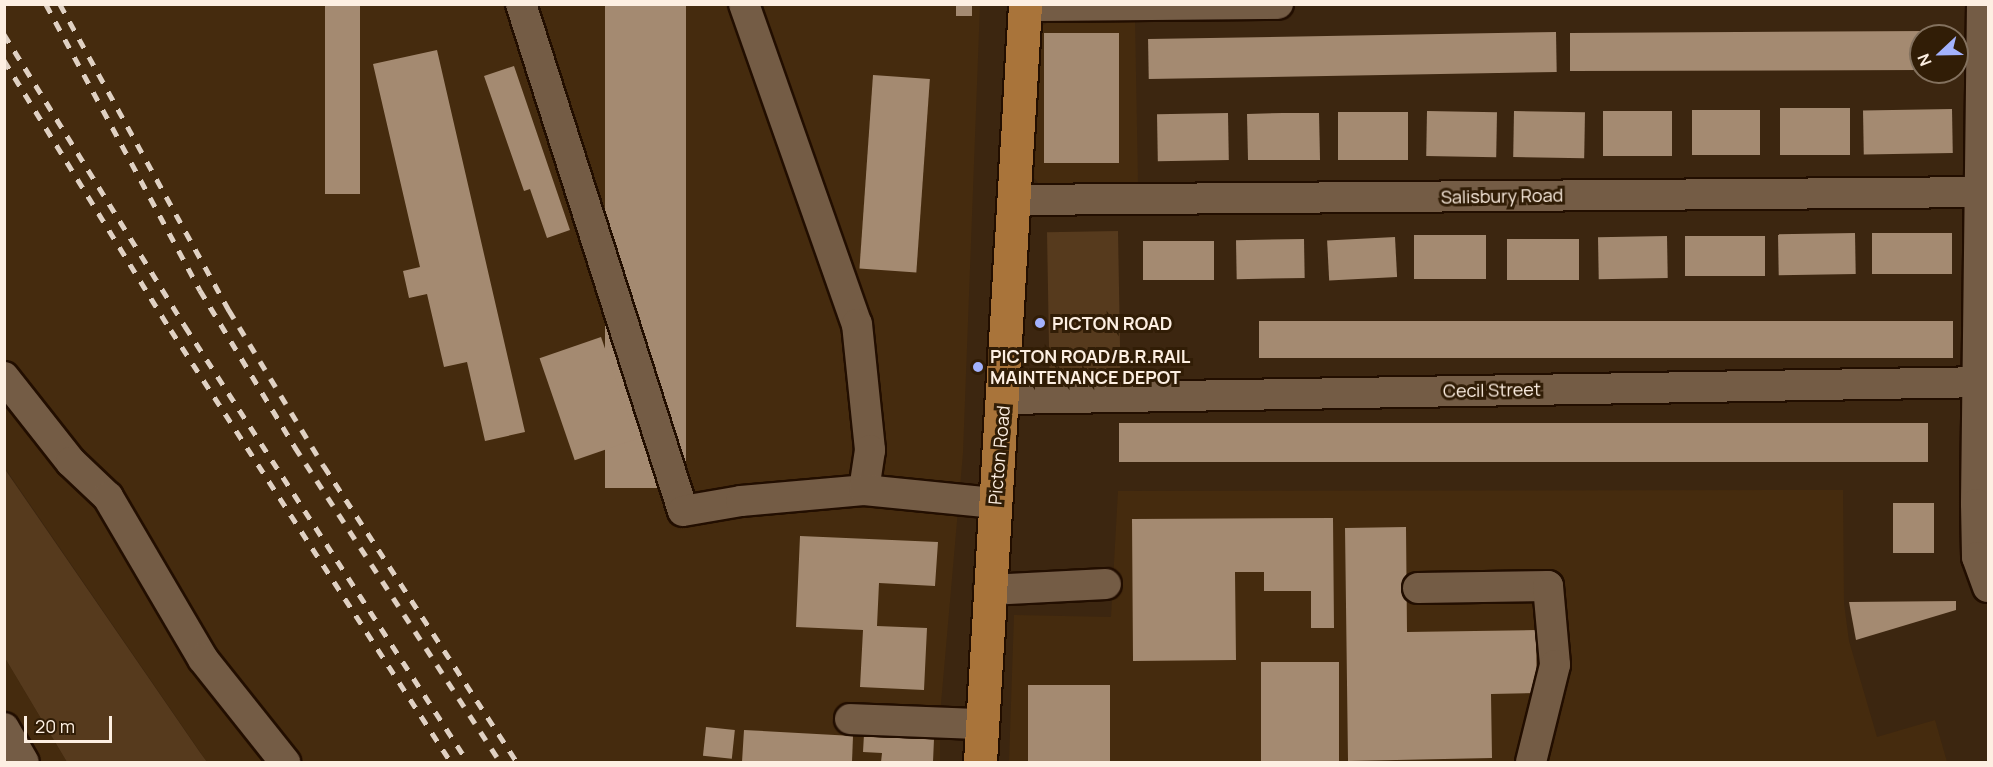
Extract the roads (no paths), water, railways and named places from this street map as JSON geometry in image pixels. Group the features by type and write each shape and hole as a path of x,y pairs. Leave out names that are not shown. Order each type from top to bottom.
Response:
{"main road":[{"name":"Picton Road","path":"980,762 989,590 1016,200 1025,5"}],"street":[{"path":"521,4 683,511 741,501 864,490 995,503"},
{"path":"744,4 857,324 870,450 864,490"},
{"path":"1025,5 1278,4"},
{"path":"1982,4 1985,192 1984,382 1977,556 1989,587"},
{"name":"Salisbury Road","path":"1016,200 1985,192"},
{"path":"4,377 71,462 108,497 203,659 285,762"},
{"name":"Cecil Street","path":"1004,399 1984,382"},
{"path":"989,590 1107,584"},
{"path":"1418,588 1548,586 1555,664 1531,762"},
{"path":"850,719 982,724"},
{"path":"4,728 24,762"}],"railway":[{"path":"46,4 200,290 295,447 500,762"},
{"path":"60,4 229,310 324,466 517,762"},
{"path":"4,34 185,326 468,762"},
{"path":"4,60 171,330 451,762"}],"place":[{"name":"PICTON ROAD","path":"1040,323"},
{"name":"PICTON ROAD/B.R.RAIL MAINTENANCE DEPOT","path":"978,367"}]}
